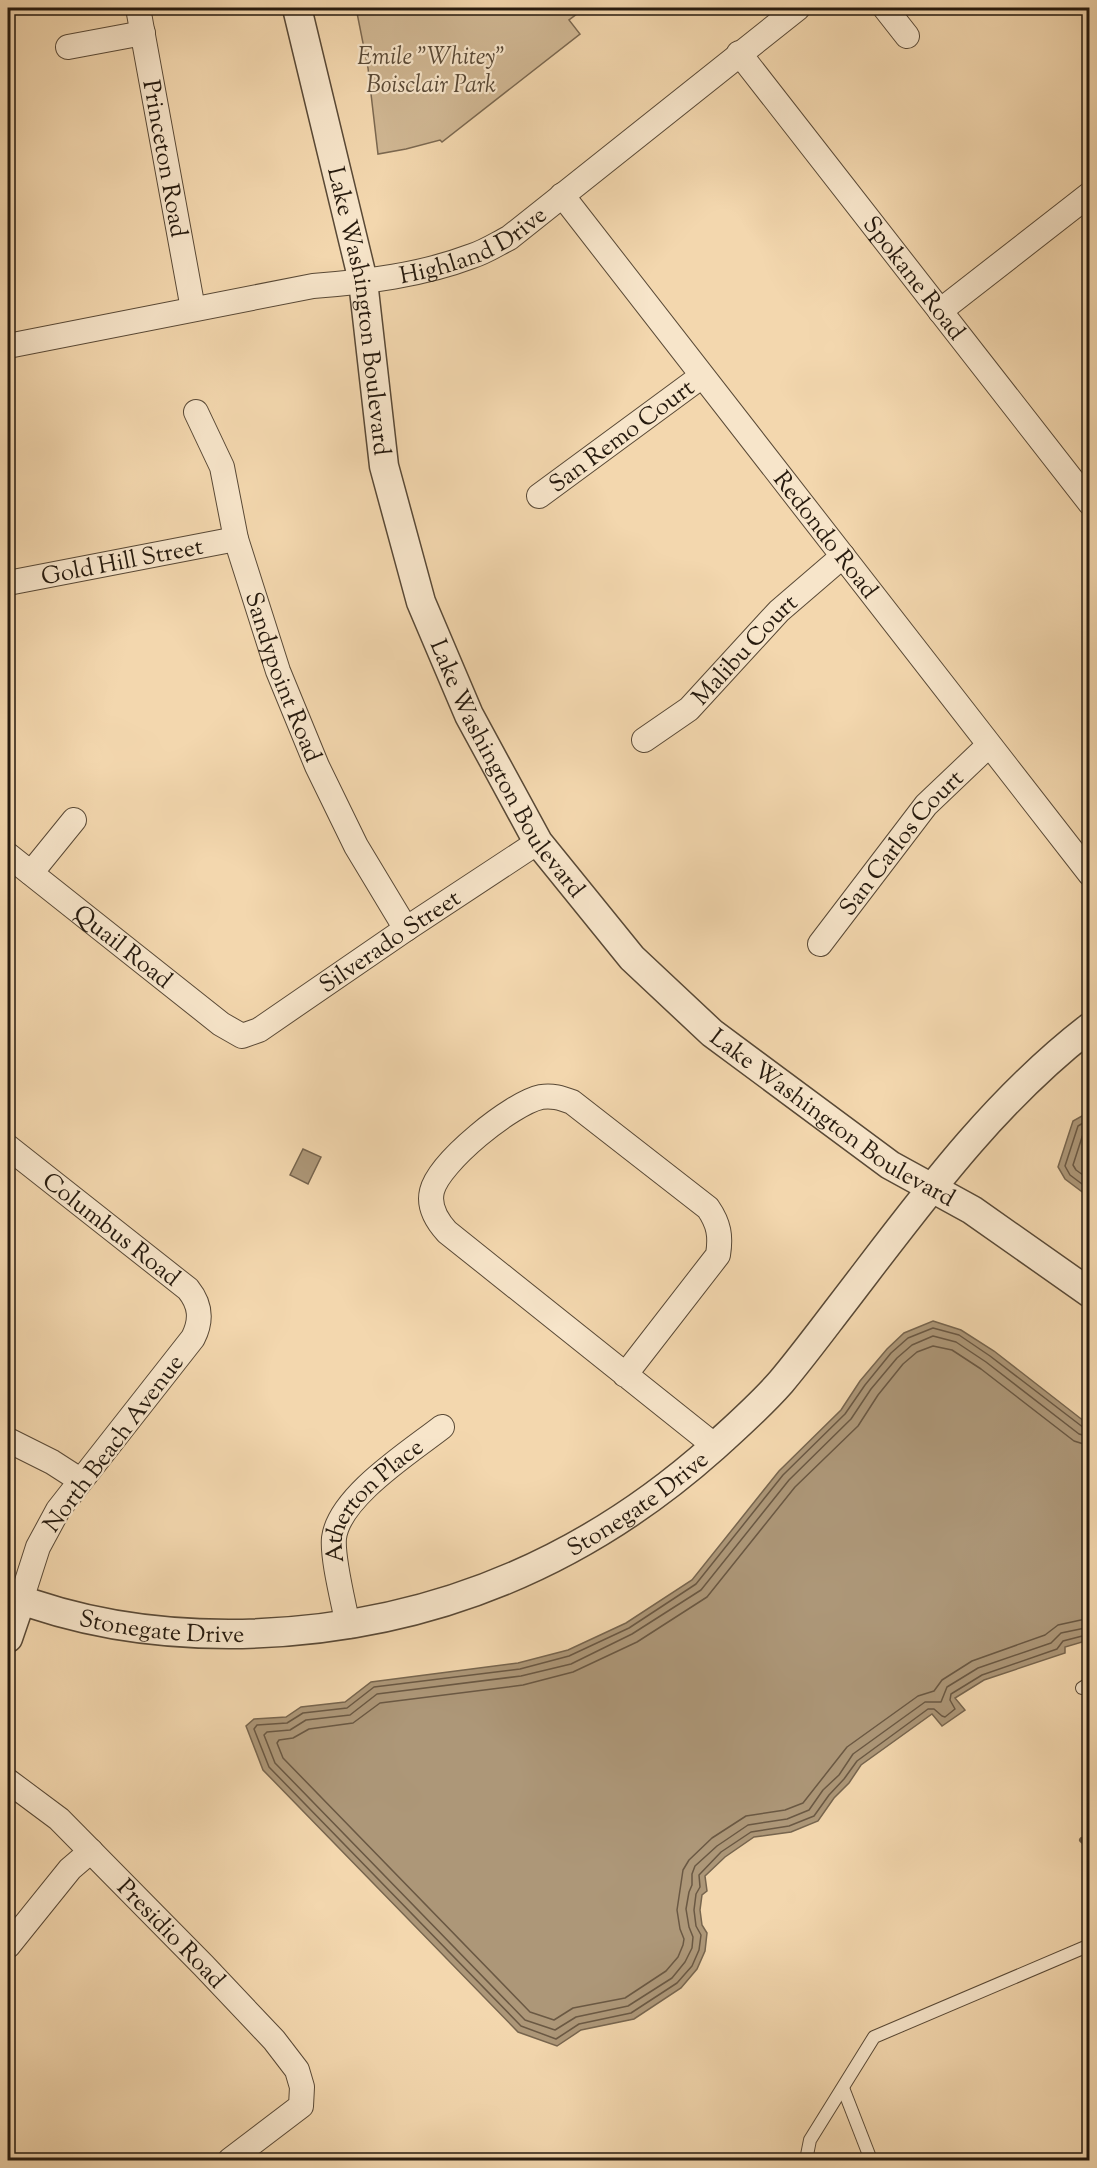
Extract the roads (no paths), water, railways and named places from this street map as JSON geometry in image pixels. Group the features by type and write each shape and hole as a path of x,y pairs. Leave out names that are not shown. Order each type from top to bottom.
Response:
{"street":[{"name":"Princeton Road","path":"138,8 193,309"},
{"name":"Lake Washington Boulevard","path":"297,8 363,281 384,466 421,602 469,715 538,842 632,958 712,1033 890,1165 972,1209 1089,1293"},
{"name":"Highland Drive","path":"8,346 313,286 363,281 430,270 475,255 509,238 798,8"},
{"path":"885,8 907,36"},
{"path":"68,47 143,33"},
{"name":"Spokane Road","path":"739,53 940,311 1086,491"},
{"path":"940,311 1089,194"},
{"name":"Redondo Road","path":"562,195 1089,874"},
{"name":"San Remo Court","path":"539,496 702,376"},
{"name":"Sandypoint Road","path":"196,412 222,467 236,539 278,671 317,766 356,846 406,929"},
{"name":"Gold Hill Street","path":"8,583 236,539"},
{"name":"Malibu Court","path":"644,740 689,709 779,611 843,556"},
{"name":"San Carlos Court","path":"820,944 926,805 988,746"},
{"path":"31,873 74,820"},
{"name":"Silverado Street","path":"242,1036 259,1030 538,842"},
{"name":"Quail Road","path":"8,855 221,1024 242,1036"},
{"name":"Stonegate Drive","path":"14,1598 96,1620 175,1632 257,1634 348,1626 417,1610 465,1595 547,1561 592,1537 642,1505 739,1425 786,1375 971,1139 1016,1091 1062,1048 1089,1027"},
{"path":"625,1375 718,1255 720,1232 716,1220 708,1209 572,1102 559,1097 539,1097 528,1101 493,1125 457,1154 437,1179 432,1191 431,1202 438,1222 447,1232 625,1375 715,1446"},
{"name":"Columbus Road","path":"8,1147 188,1289 197,1303 200,1320"},
{"name":"North Beach Avenue","path":"8,1638 14,1598 47,1528 80,1480 193,1338 200,1320"},
{"name":"Atherton Place","path":"348,1626 335,1555 334,1540 338,1525 344,1513 360,1493 442,1427"},
{"path":"8,1440 52,1462 80,1480"},
{"name":"Presidio Road","path":"8,1780 59,1819 91,1851 274,2040 297,2070 302,2087 301,2106 230,2160"},
{"path":"8,1946 70,1869 91,1851"}],"lane":[{"path":"805,2160 810,2140 874,2037 1089,1945"},
{"path":"843,2088 870,2160"}],"water":[{"path":"1089,1112 1089,1197 1065,1179 1058,1167 1073,1121"},
{"path":"303,1149 321,1157 308,1184 290,1175"},
{"path":"933,1321 961,1330 994,1351 1089,1425 1089,1640 1065,1647 1065,1653 984,1680 955,1698 965,1710 942,1726 932,1714 861,1765 818,1821 791,1832 754,1837 725,1857 705,1876 707,1891 702,1895 700,1910 702,1925 707,1933 705,1951 697,1969 681,1988 634,2019 581,2030 557,2046 518,2032 263,1770 246,1726 254,1719 286,1717 301,1707 345,1702 371,1682 518,1663 568,1650 626,1623 692,1580 779,1471 841,1410 860,1381 887,1349 904,1333"}],"waterway":[{"path":"1082,1840 1090,1847"}],"park label":[{"name":"Emile \"Whitey\" Boisclair Park","path":"431,70"}]}
